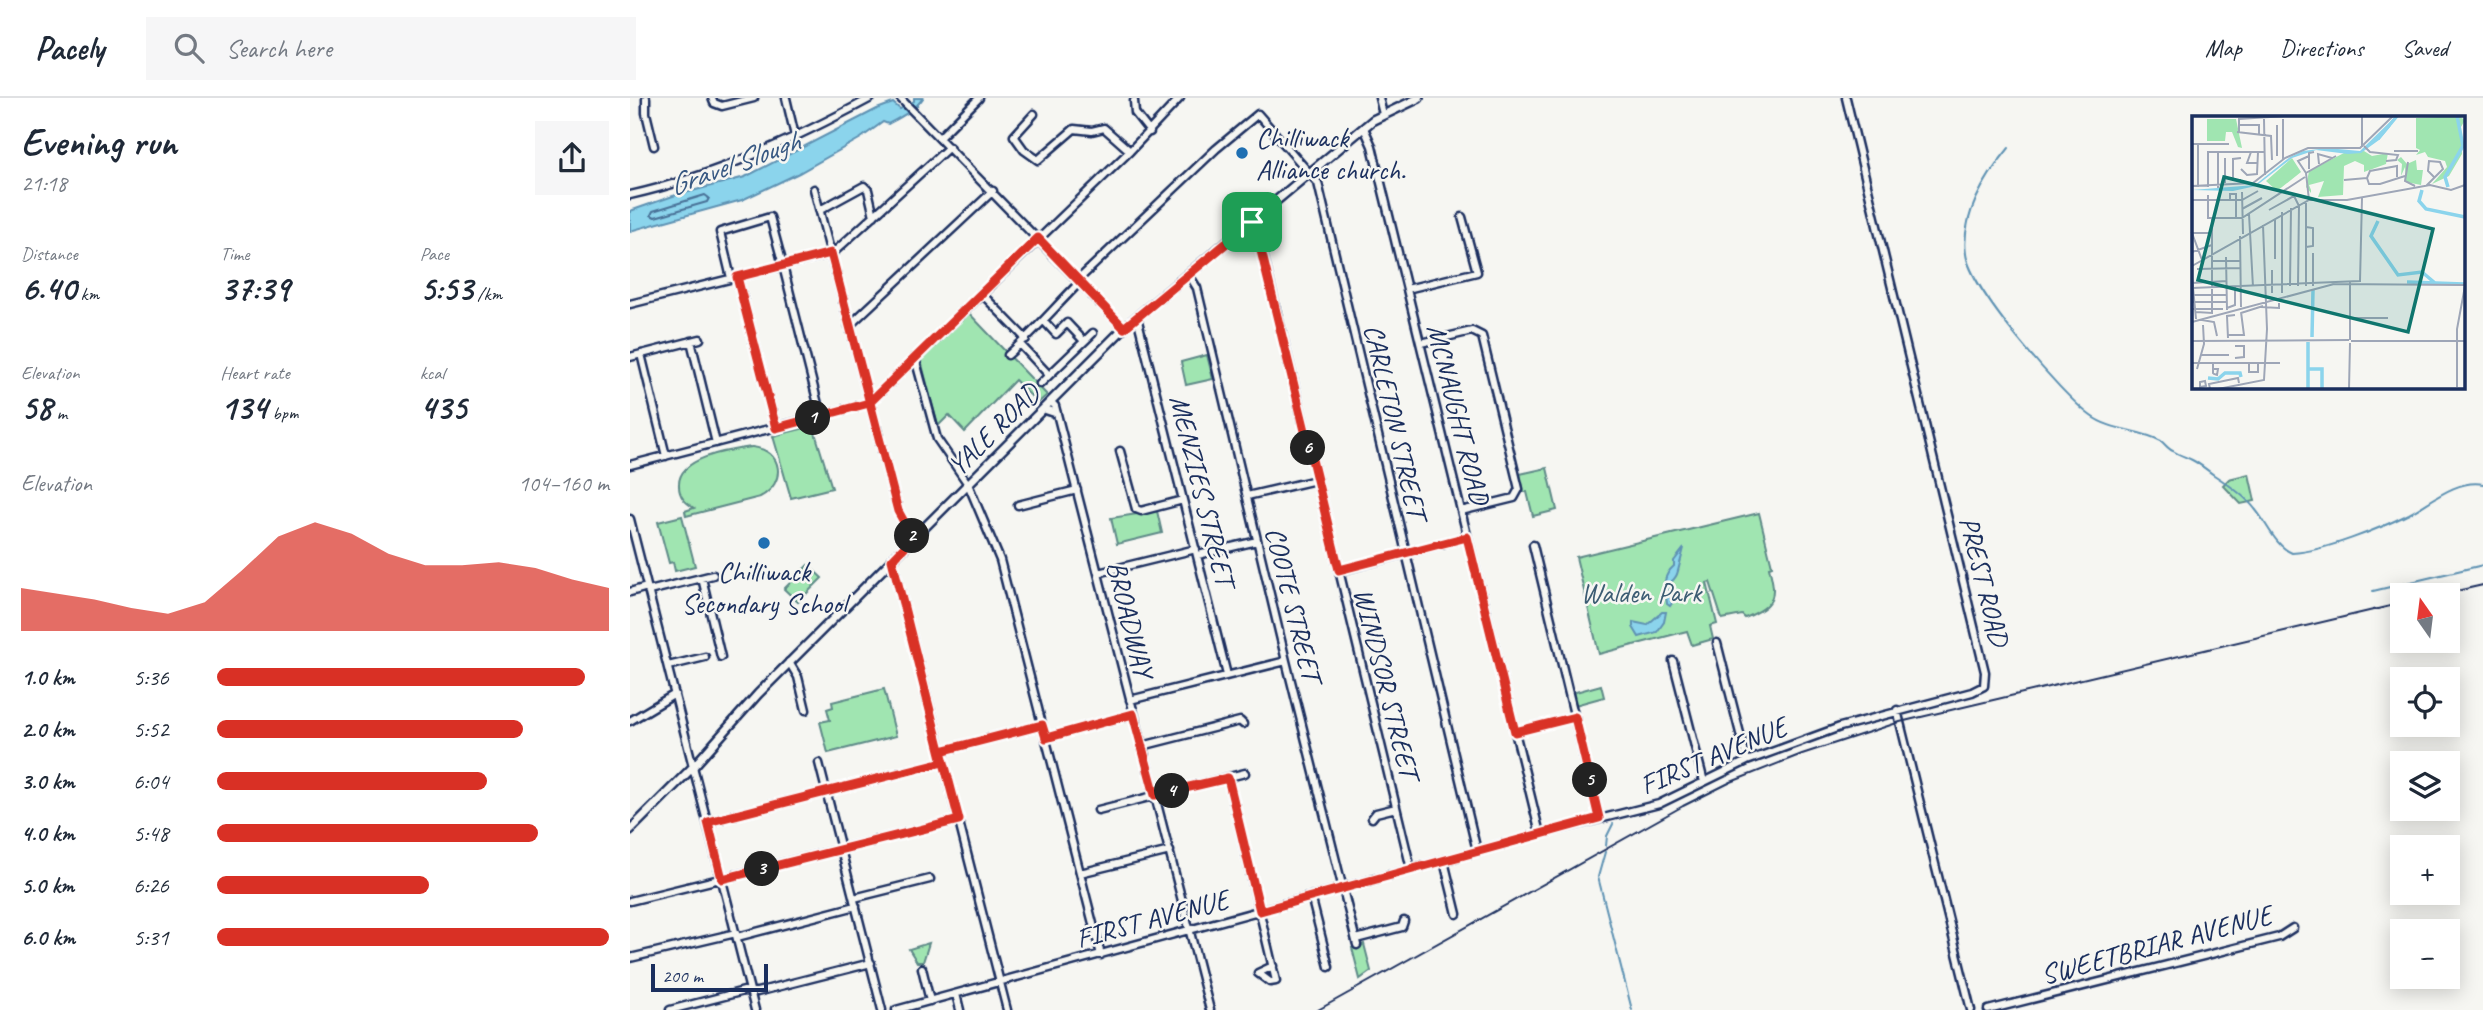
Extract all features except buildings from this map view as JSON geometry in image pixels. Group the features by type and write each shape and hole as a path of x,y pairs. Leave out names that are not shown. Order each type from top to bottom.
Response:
{"main road":[{"name":"YALE ROAD","path":"630,830 694,767 789,662 1124,328 1364,128 1383,114 1419,98"},
{"path":"1044,409 1056,413"}],"street":[{"path":"646,98 646,113 654,146"},
{"path":"712,98 714,103 722,106 754,98"},
{"path":"786,98 795,136"},
{"path":"630,195 680,182 738,161 871,98"},
{"path":"900,98 1124,328"},
{"path":"940,137 979,98"},
{"path":"630,465 869,403 1150,132 1180,98"},
{"path":"1379,98 1383,114"},
{"name":"PREST ROAD","path":"1846,98 1986,677 1984,686 1980,689 1897,710"},
{"path":"1134,101 1135,113 1150,132"},
{"path":"1034,114 1014,136 1024,150 1038,160 1074,129 1091,131 1104,128 1130,151"},
{"name":"CARLETON STREET","path":"1079,281 1216,149 1258,114 1318,183 1477,851"},
{"name":"MCNAUGHT ROAD","path":"1364,128 1370,138 1539,834"},
{"path":"630,304 831,253 949,146"},
{"path":"820,210 864,186 868,190 874,216"},
{"path":"814,189 898,511 913,538"},
{"path":"849,326 993,191"},
{"path":"776,428 720,232 770,217 821,416"},
{"path":"1407,289 1477,272 1462,217"},
{"name":"WINDSOR STREET","path":"1252,222 1411,869"},
{"name":"COOTE STREET","path":"1189,275 1197,288 1286,661 1357,942 1402,927 1404,921"},
{"path":"1008,355 1044,321 1079,281"},
{"path":"981,293 1049,375"},
{"name":"MENZIES STREET","path":"1137,317 1227,675"},
{"path":"1044,321 1056,334 1067,323 1084,341"},
{"path":"1421,344 1472,331 1482,336 1516,476 1519,489 1514,498 1461,511"},
{"path":"1040,384 1093,332"},
{"path":"630,357 700,339"},
{"path":"691,341 716,443"},
{"path":"641,354 666,456"},
{"path":"915,358 937,439 968,484 1000,561 1101,955"},
{"name":"BROADWAY","path":"1051,402 1077,490 1210,1010"},
{"path":"1120,451 1136,509 1141,511 1183,500"},
{"path":"1247,496 1316,480"},
{"path":"1018,505 1077,490"},
{"path":"630,519 755,1010"},
{"path":"1339,570 1467,537"},
{"path":"1098,573 1257,541"},
{"path":"1533,545 1599,818"},
{"path":"892,560 1007,1010"},
{"path":"630,592 713,575"},
{"path":"702,578 721,657"},
{"path":"1717,643 1747,761"},
{"path":"668,666 705,657"},
{"path":"1130,700 1286,661"},
{"path":"1673,661 1704,782"},
{"path":"789,662 798,677 806,710"},
{"path":"630,721 675,694"},
{"path":"1897,710 1971,1010"},
{"name":"FIRST AVENUE","path":"896,1010 1659,803 1747,761 1840,727 1897,710"},
{"path":"1046,738 1133,714"},
{"path":"1515,732 1575,717"},
{"path":"1142,746 1240,721 1243,724"},
{"path":"941,751 1042,725"},
{"path":"708,822 943,762"},
{"path":"819,763 882,1010"},
{"path":"1098,810 1245,773"},
{"path":"1228,778 1272,967"},
{"path":"1372,818 1376,813 1396,808"},
{"path":"630,901 959,820"},
{"path":"1080,873 1170,850"},
{"path":"1444,861 1457,914"},
{"path":"854,898 930,880"},
{"path":"1311,896 1329,967"},
{"path":"630,958 856,906"},
{"name":"SWEETBRIAR AVENUE","path":"1988,1010 2279,937 2293,928"},
{"path":"670,1010 871,963"},
{"path":"922,968 930,1001"},
{"path":"956,994 960,1010"}],"green space":[{"path":"966,310 1047,395 1038,403 1015,380 965,432 949,415 938,426 920,357"},
{"path":"1207,355 1213,379 1186,385 1181,362"},
{"path":"813,426 832,488 791,498 773,436"},
{"path":"752,447 762,449 775,460 778,476 769,491 760,497 686,516 685,511 694,508 679,490 681,476 686,468 706,457"},
{"path":"1547,468 1557,510 1533,516 1520,474"},
{"path":"2249,474 2255,501 2241,504 2223,485 2229,479"},
{"path":"1157,511 1162,533 1117,544 1111,518"},
{"name":"Walden Park","path":"1759,513 1772,566 1769,567 1773,586 1771,599 1763,609 1745,618 1742,615 1722,619 1710,582 1707,583 1717,624 1710,626 1713,639 1692,645 1687,631 1599,654 1576,557"},
{"path":"682,516 695,566 675,571 673,562 669,563 658,522"},
{"path":"808,565 822,578 798,602 784,589"},
{"path":"1601,685 1604,697 1575,705 1572,693"},
{"path":"884,689 896,736 828,753 820,722 830,720 827,709 833,707 832,702"},
{"path":"929,943 923,962 917,962 909,949"},
{"path":"1364,944 1371,971 1360,979 1352,948"}],"water":[{"path":"914,98 923,98 903,116 888,124 883,122 861,138 799,173 742,200 630,231 630,211 673,196 745,177 877,109 893,103 900,109 914,101"},
{"path":"1684,548 1676,576 1668,585 1672,603 1670,606 1667,604 1665,579"},
{"path":"1662,612 1666,612 1664,622 1657,632 1639,637 1633,622 1647,625"}],"waterway":[{"name":"Gravel Slough","path":"915,108 923,98"},
{"path":"2009,148 1984,184 1971,211 1965,240 1966,254 1971,270 1999,315 2059,386 2091,416 2107,425 2161,441 2171,450 2201,465 2246,499 2276,540 2292,553 2352,538 2409,514 2454,488 2473,483 2483,484"},
{"path":"2373,591 2483,565"},
{"path":"1606,846 1613,824"},
{"path":"1605,852 1598,877 1632,1010"}],"railway":[{"path":"2460,590 2483,585"},
{"path":"1318,1010 1683,806 1731,782 1802,754 1900,722 2390,606"}],"place":[{"name":"Chilliwack Alliance church.","path":"1242,153"},
{"name":"Chilliwack Secondary School","path":"764,543"}],"route":[{"path":"1252,222 1124,328 1038,238 869,403 776,428 737,277 831,253 869,403 898,511 913,538 892,560 943,762 708,822 722,879 959,820 941,751 1042,725 1046,738 1133,714 1155,795 1228,778 1260,911 1599,818 1575,717 1515,732 1467,537 1339,570 1252,222"}]}
